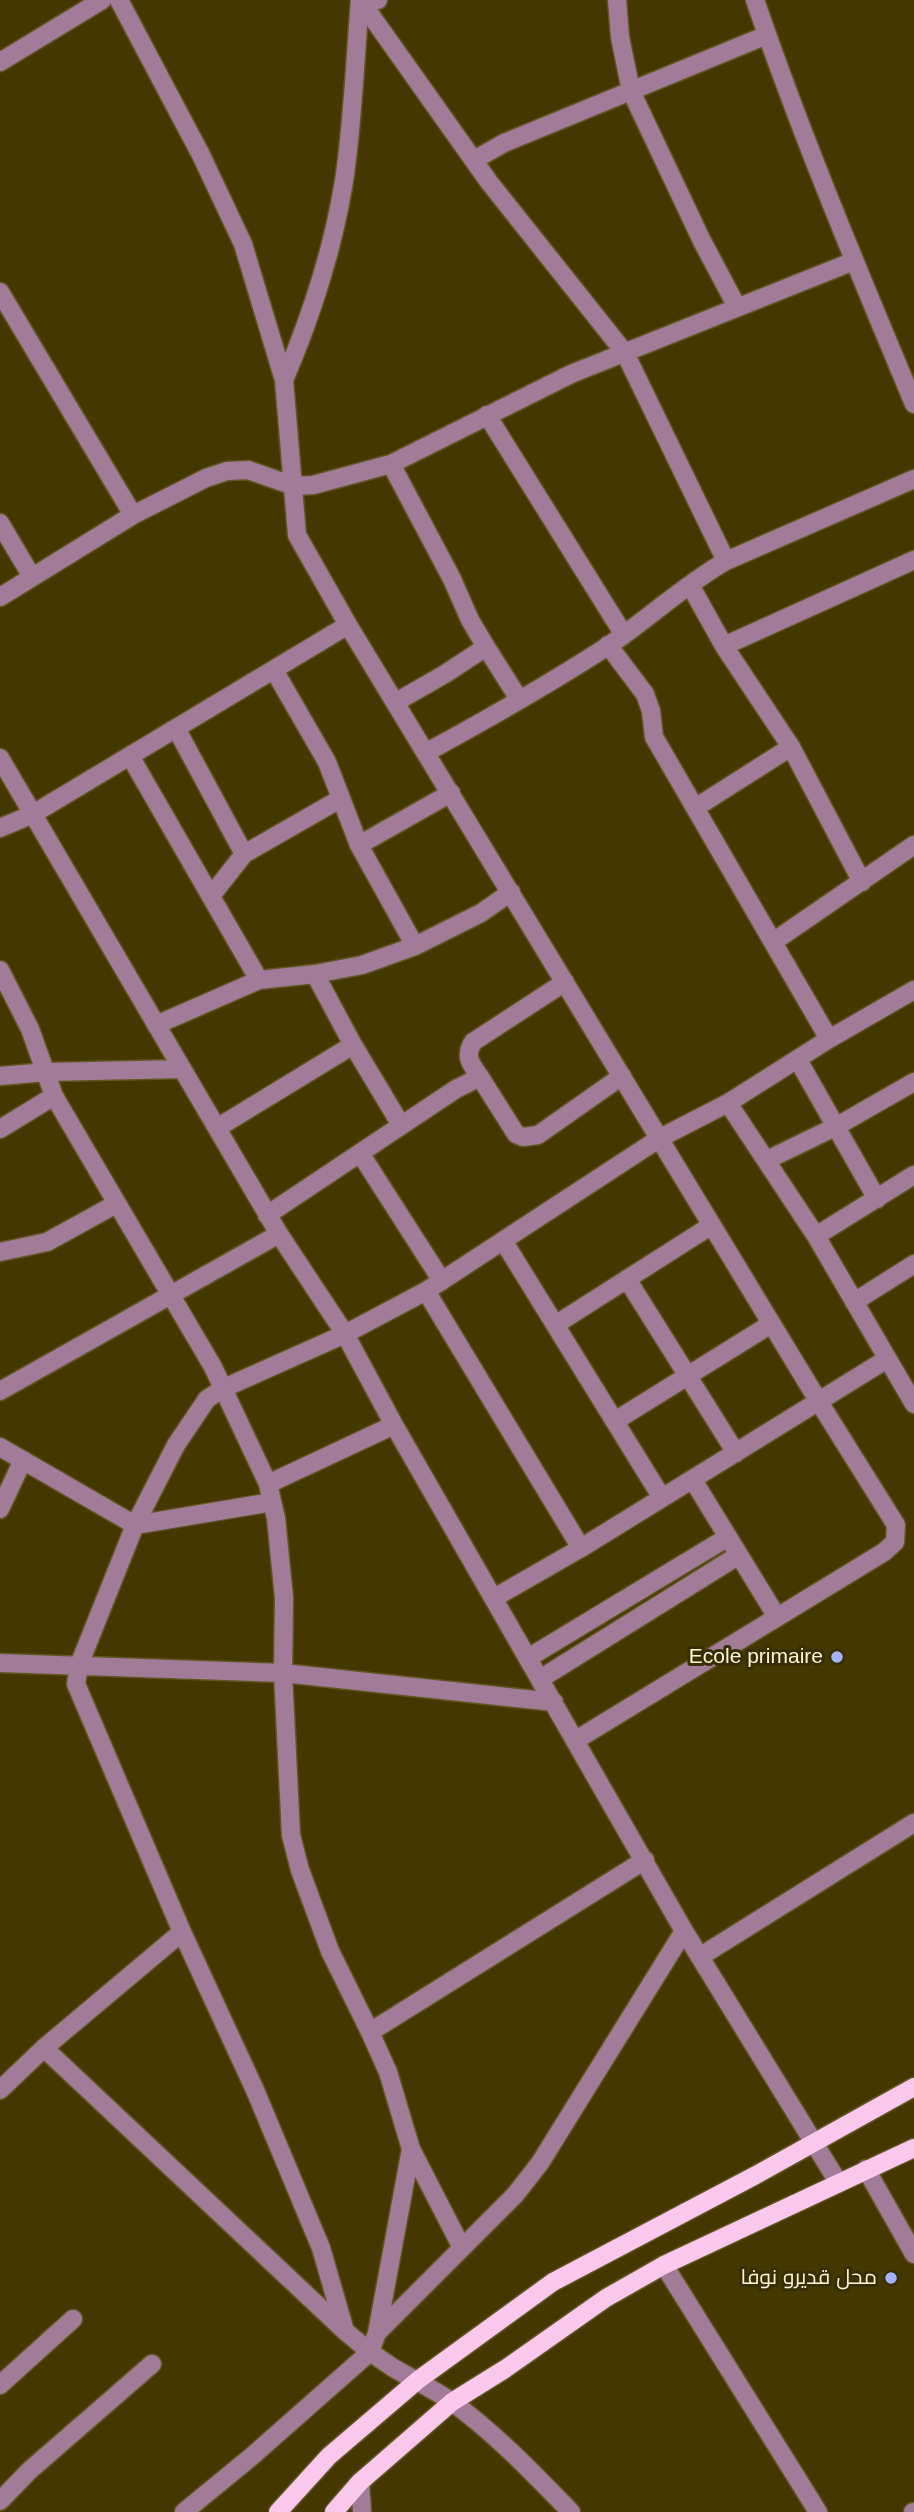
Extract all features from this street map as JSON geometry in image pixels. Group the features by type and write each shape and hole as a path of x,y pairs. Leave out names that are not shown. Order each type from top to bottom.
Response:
{"main road":[{"path":"278,2512 329,2456 418,2380 553,2282 914,2087"},
{"path":"334,2512 360,2482 452,2402 505,2369 606,2298 664,2265 914,2148"}],"street":[{"path":"0,62 102,0"},
{"path":"119,0 201,155 243,244 284,380 297,535 348,625 818,1402 897,1525 895,1542 884,1552 576,1740"},
{"path":"284,380 303,334 330,246 344,181 360,0"},
{"path":"360,0 378,0"},
{"path":"360,0 474,160 625,353 726,561"},
{"path":"617,0 620,37 631,91 702,241 737,307"},
{"path":"755,0 854,261 914,404"},
{"path":"474,160 504,143 767,35"},
{"path":"0,597 133,515 206,478 226,471 248,470 294,486 325,482 391,464 571,374 854,261"},
{"path":"0,292 133,515"},
{"path":"487,415 624,635"},
{"path":"391,464 452,579 470,620 519,699"},
{"path":"427,752 500,713 624,635 726,561 914,479"},
{"path":"0,523 32,577"},
{"path":"724,646 914,560"},
{"path":"690,585 724,646 791,747 862,882"},
{"path":"0,828 33,814 348,625"},
{"path":"608,645 645,694 651,711 654,737 829,1039"},
{"path":"396,702 446,674 486,647"},
{"path":"274,670 327,762 359,845 415,946"},
{"path":"176,728 244,854"},
{"path":"695,808 791,747"},
{"path":"130,756 259,980"},
{"path":"0,758 267,1215 345,1334 394,1425 684,1931 838,2182"},
{"path":"359,845 451,793"},
{"path":"211,896 244,854 340,799"},
{"path":"773,942 914,845"},
{"path":"156,1025 259,980 315,974 362,965 415,946 481,913 511,892"},
{"path":"0,970 30,1030 54,1096 224,1388 270,1493 276,1518 284,1598 283,1673 291,1835 300,1870 330,1951 388,2072 411,2149 462,2248"},
{"path":"315,974 353,1045 401,1125"},
{"path":"565,982 473,1042 468,1050 468,1059 516,1134 532,1137 622,1076"},
{"path":"345,2331 321,2248 255,2090 182,1932 76,1684 79,1665 135,1525 192,1419 207,1399 224,1388 345,1334 426,1292 660,1138 728,1103 829,1039 914,990"},
{"path":"217,1128 353,1045"},
{"path":"798,1060 877,1199"},
{"path":"0,1076 46,1072 182,1069"},
{"path":"267,1215 456,1088 480,1077"},
{"path":"767,1160 912,1088"},
{"path":"0,1129 54,1096"},
{"path":"728,1103 816,1236 914,1404"},
{"path":"360,1153 442,1281"},
{"path":"816,1236 914,1175"},
{"path":"0,1252 47,1242 117,1204"},
{"path":"555,1325 712,1225"},
{"path":"0,1391 279,1234"},
{"path":"503,1242 662,1498"},
{"path":"854,1302 914,1265"},
{"path":"627,1279 736,1452"},
{"path":"426,1292 581,1548"},
{"path":"615,1421 771,1324"},
{"path":"494,1598 581,1548 887,1359"},
{"path":"0,1447 135,1525 270,1493 394,1425"},
{"path":"0,1509 23,1460"},
{"path":"693,1479 777,1617"},
{"path":"528,1658 728,1537"},
{"path":"540,1679 739,1555"},
{"path":"0,1663 283,1673 554,1702"},
{"path":"701,1956 914,1823"},
{"path":"370,2032 645,1860"},
{"path":"377,2333 515,2195 540,2162 684,1931"},
{"path":"0,2090 44,2048 182,1932"},
{"path":"44,2048 345,2331 393,2368 452,2402 504,2443 571,2512"},
{"path":"184,2512 370,2352 377,2333 411,2149"},
{"path":"866,2169 914,2254"},
{"path":"664,2265 818,2512"},
{"path":"0,2385 73,2319"},
{"path":"0,2501 29,2471 152,2364"},
{"path":"360,2482 362,2512"}],"place":[{"name":"Ecole primaire","path":"837,1657"},
{"name":"محل قديرو نوفا","path":"891,2278"}]}
